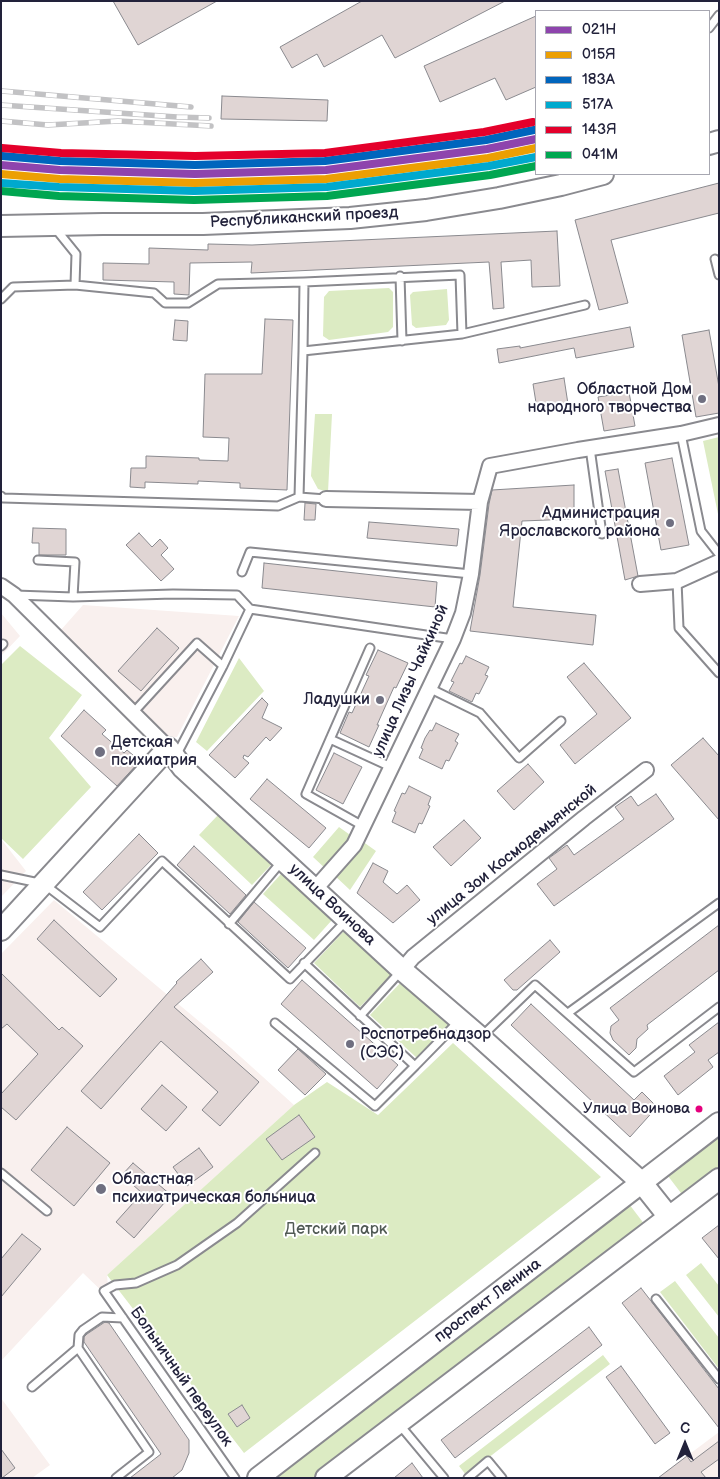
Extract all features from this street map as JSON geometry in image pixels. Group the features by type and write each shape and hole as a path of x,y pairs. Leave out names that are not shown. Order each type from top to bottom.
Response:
{"main road":[{"name":"Республиканский проезд","path":"1,226 204,224 350,218 426,210 499,198 599,175"},
{"name":"улица Воинова","path":"171,753 183,768 402,970 480,1037 642,1183 669,1217"},
{"path":"1,930 171,753"},
{"name":"проспект Ленина","path":"258,1478 719,1123"},
{"path":"326,1478 719,1179"}],"street":[{"path":"590,448 681,434 719,425"},
{"name":"улица Лизы Чайкиной","path":"314,889 354,846 453,639 463,613 471,574 480,502 490,466 590,448"},
{"path":"326,499 480,502"},
{"path":"640,584 678,581 719,562"},
{"name":"улица Воинова","path":"1,586 14,595 171,753"},
{"name":"улица Зои Космодемьянской","path":"402,970 421,951 646,770"}],"lane":[{"path":"710,27 719,15"},
{"path":"52,225 76,254 74,285"},
{"path":"715,259 719,275"},
{"path":"1,299 13,287 74,285 154,293 166,303 188,303 218,284 460,275 462,334"},
{"path":"400,276 402,341"},
{"path":"298,497 304,282"},
{"path":"303,351 462,334 585,305"},
{"path":"681,434 701,531 719,554"},
{"path":"590,448 602,534"},
{"path":"1,496 3,498 278,506 298,497 326,499"},
{"path":"242,572 250,552 471,574"},
{"path":"38,560 75,562 73,597"},
{"path":"678,581 679,628 719,672"},
{"path":"14,595 73,597 173,594 237,595 250,609 453,639"},
{"path":"171,753 223,666 250,609"},
{"path":"132,714 197,643 223,666"},
{"path":"363,826 306,794 370,648"},
{"path":"429,688 480,714 519,758 561,721"},
{"path":"330,739 391,767"},
{"path":"229,924 283,860"},
{"path":"1,875 44,884 100,927 162,861 290,979 347,919"},
{"path":"568,1013 719,903"},
{"path":"304,963 415,1066"},
{"path":"360,1016 402,970"},
{"path":"480,1037 536,985 634,1072 719,1007"},
{"path":"275,1023 375,1106 460,1020"},
{"name":"Больничный переулок","path":"235,1478 104,1291 115,1285 136,1283 177,1266 237,1223 315,1153"},
{"path":"1,1173 47,1211"},
{"path":"656,1299 719,1379"},
{"path":"116,1478 149,1452 78,1348 79,1336 83,1330 102,1317 123,1318"},
{"path":"32,1387 78,1348"},
{"path":"398,1423 444,1478"},
{"path":"468,1478 488,1461 502,1478"}],"shaded area":[{"path":"83,605 239,616 177,737 166,738 60,631"},
{"path":"1,613 20,636 1,656"},
{"path":"1,839 26,871 1,897"},
{"name":"Областная психиатрическая больница","path":"54,900 231,1048 294,1105 107,1275 109,1298 83,1273 1,1361 1,954"},
{"path":"1,1398 50,1465 32,1478 1,1478"},
{"path":"719,1432 719,1478 658,1478 687,1456"}],"green space":[{"path":"389,288 393,292 393,327 388,332 329,340 323,336 324,297 329,291"},
{"path":"447,289 449,320 446,325 416,328 412,325 410,295 413,292"},
{"path":"315,414 332,414 328,492 318,489 311,476"},
{"path":"719,437 719,519 703,441"},
{"path":"20,646 82,695 49,738 91,787 23,859 1,838 1,665"},
{"path":"239,658 264,691 207,751 196,742"},
{"path":"218,815 271,865 252,885 199,835"},
{"path":"339,827 353,837 327,870 313,857"},
{"path":"362,841 376,851 350,890 334,875"},
{"path":"281,874 332,920 314,940 263,894"},
{"path":"346,929 393,973 360,1007 314,963"},
{"path":"403,980 450,1023 417,1058 370,1015"},
{"name":"Детский парк","path":"453,1043 601,1177 244,1453 107,1275 294,1105 327,1082 378,1115"},
{"path":"719,1136 719,1169 684,1197 668,1176"},
{"path":"629,1204 645,1225 317,1478 274,1478"},
{"path":"701,1263 719,1286 719,1317 686,1275"},
{"path":"675,1281 719,1338 719,1369 660,1292"},
{"path":"603,1355 610,1364 466,1475 459,1466"}],"building":[{"path":"113,1 217,1 138,45"},
{"path":"362,1 505,1 395,58 382,35 324,67 317,54 292,68 280,47"},
{"path":"535,16 535,87 506,100 495,78 440,102 424,66"},
{"path":"222,96 328,100 327,121 221,119"},
{"path":"719,183 719,213 611,240 628,303 599,310 575,220"},
{"path":"557,231 560,286 532,287 531,260 501,262 504,308 493,309 489,262 251,273 252,262 190,263 189,295 174,294 174,282 103,280 103,263 149,264 149,248 208,250 208,244 252,245"},
{"path":"265,319 293,320 287,490 240,488 240,483 198,481 198,484 145,482 145,488 130,487 131,468 146,468 146,456 228,461 229,438 203,437 205,374 262,374"},
{"path":"175,320 188,321 187,341 173,340"},
{"path":"630,327 634,347 576,358 574,348 499,363 497,349 520,346 520,348"},
{"path":"709,330 719,387 719,413 696,417 682,335"},
{"path":"564,378 568,404 537,409 533,384"},
{"path":"629,392 635,426 604,431 598,397"},
{"name":"Администрация Ярославского района","path":"672,458 689,545 661,550 645,463"},
{"path":"618,469 638,576 625,580 605,471"},
{"path":"574,485 574,519 522,521 513,607 596,615 593,645 470,631 492,490"},
{"path":"305,503 316,504 315,520 304,520"},
{"path":"369,522 459,529 457,546 367,538"},
{"path":"33,528 66,529 66,555 39,555 39,543 32,543"},
{"path":"139,533 152,547 160,539 168,548 161,555 174,569 161,581 126,545"},
{"path":"264,563 437,582 435,607 262,588"},
{"path":"157,628 179,648 141,691 118,671"},
{"path":"378,650 408,663 396,688 394,687 369,747 340,733 349,712 352,713 369,676 366,675"},
{"path":"466,656 489,667 485,675 488,676 479,694 476,693 472,702 449,691 454,682 451,681 460,663 462,664"},
{"path":"584,663 631,718 575,764 560,745 597,714 567,677"},
{"path":"262,698 268,704 262,718 282,728 270,741 266,737 248,757 244,755 243,758 249,763 235,778 209,755"},
{"name":"Детская психиатрия","path":"84,710 106,730 102,734 124,753 127,750 140,761 117,786 61,736"},
{"path":"436,723 459,734 455,741 458,743 449,761 446,760 442,769 419,758 425,738 430,730 432,731"},
{"path":"703,738 719,756 719,820 671,765"},
{"path":"334,753 362,767 343,804 316,790"},
{"path":"528,764 544,782 514,810 497,791"},
{"path":"267,779 326,828 309,848 250,799"},
{"path":"409,786 431,797 428,805 430,806 422,824 419,823 415,833 392,822 396,812 394,811 402,793 405,794"},
{"path":"656,794 674,819 554,906 537,884 557,869 549,858 567,845 574,855 624,819 615,807 631,796 638,806"},
{"path":"464,820 481,838 451,866 433,847"},
{"path":"139,834 158,853 102,910 83,892"},
{"path":"194,846 246,895 230,914 177,865"},
{"path":"373,863 388,871 383,882 397,894 407,885 420,900 393,923 357,893"},
{"path":"254,902 306,948 288,968 238,922"},
{"path":"54,920 117,979 100,997 37,939"},
{"path":"719,925 719,970 647,1025 648,1029 637,1039 636,1048 629,1055 613,1040 610,1033 611,1026 619,1020 610,1008"},
{"path":"550,940 560,952 517,990 513,990 504,980"},
{"path":"201,959 213,972 174,1007 259,1082 220,1126 202,1110 218,1092 161,1041 101,1109 81,1091 176,982"},
{"path":"1,973 59,1030 62,1027 83,1046 16,1120 1,1107 1,1094 38,1054 7,1024 1,1029"},
{"name":"Роспотребнадзор (СЭС)","path":"302,980 398,1065 377,1089 281,1004"},
{"path":"531,1004 634,1100 642,1092 657,1107 630,1137 511,1025"},
{"path":"719,1022 719,1052 708,1060 713,1067 678,1095 664,1076 695,1052 689,1045"},
{"path":"298,1049 326,1074 305,1095 278,1070"},
{"path":"162,1085 187,1107 166,1131 141,1109"},
{"path":"299,1115 315,1137 282,1160 266,1139"},
{"path":"67,1127 110,1163 74,1206 31,1170"},
{"path":"199,1148 213,1167 187,1186 173,1167"},
{"path":"133,1163 171,1195 134,1238 116,1222 142,1193 122,1175"},
{"path":"719,1225 719,1259 702,1238"},
{"path":"22,1234 41,1249 1,1297 1,1259"},
{"path":"641,1288 719,1389 719,1428 622,1303"},
{"path":"105,1322 109,1323 189,1440 189,1453 182,1470 172,1478 130,1478 161,1454 84,1342 84,1337 87,1334"},
{"path":"589,1327 602,1345 455,1458 441,1440"},
{"path":"621,1366 670,1433 655,1444 606,1377"},
{"path":"242,1405 250,1418 237,1427 228,1414"},
{"path":"719,1441 719,1459 701,1472 706,1478 658,1478 687,1456 691,1462"},
{"path":"1,1449 15,1468 2,1478 1,1478"},
{"path":"412,1463 423,1478 394,1478"}],"railway":[{"path":"2,91 191,107"},
{"path":"1,105 209,118"},
{"path":"1,121 48,125 118,121 211,126"}],"transit line":[{"name":"143Я","path":"2,148 61,153 195,156 325,153 484,132 533,122"},
{"name":"183А","path":"2,156 60,161 195,165 325,161 486,140 534,130"},
{"name":"021Н","path":"1,165 60,170 195,174 326,170 487,149 535,139"},
{"name":"015Я","path":"1,174 60,179 195,183 326,179 488,158 535,148"},
{"name":"517А","path":"1,183 59,187 194,191 327,187 489,166 535,157"},
{"name":"041М","path":"1,191 59,196 194,200 327,196 490,175 535,166"}],"place":[{"name":"Областной Дом народного творчества","path":"702,399"},
{"name":"Администрация Ярославского района","path":"670,523"},
{"name":"Ладушки","path":"380,700"},
{"name":"Детская психиатрия","path":"100,752"},
{"name":"Роспотребнадзор (СЭС)","path":"350,1044"},
{"name":"Улица Воинова","path":"699,1109"},
{"name":"Областная психиатрическая больница","path":"101,1189"}]}
